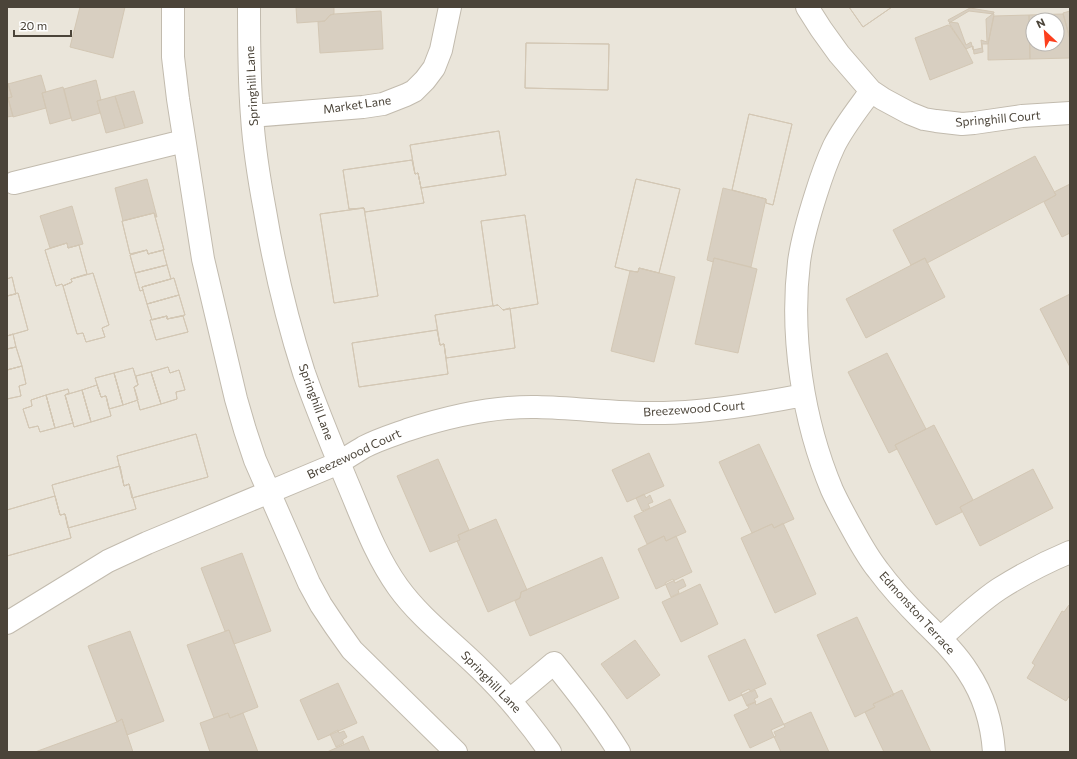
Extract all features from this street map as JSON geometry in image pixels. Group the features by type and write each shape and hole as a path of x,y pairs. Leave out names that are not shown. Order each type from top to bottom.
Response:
{"street":[{"path":"173,7 173,57 184,141 203,259 236,399 255,460 309,583 334,626 352,650 456,752"},
{"name":"Springhill Lane","path":"249,7 252,116 259,177 276,271 304,373 339,463 377,550 397,585 429,623 481,669 510,700 550,752"},
{"name":"Market Lane","path":"252,116 383,104 406,96 414,91 434,68 441,50 450,7"},
{"name":"Springhill Court","path":"807,7 839,54 871,91 909,113 924,119 949,123 974,123 1022,116 1070,113"},
{"name":"Edmonston Terrace","path":"871,91 847,123 834,147 823,172 805,231 799,261 796,312 799,362 804,396 814,437 832,491 861,545 876,568 891,587 940,638 961,662 968,673 978,691 990,722 994,752"},
{"path":"14,183 184,141"},
{"name":"Breezewood Court","path":"7,623 108,561 147,543 339,463 365,446 439,420 500,409 535,407 633,413 684,412 752,405 804,396"},
{"path":"940,638 975,607 999,590 1036,568 1070,552"},
{"path":"510,700 554,663 606,730 619,752"}],"shaded area":[{"path":"7,7 1070,7 1070,752 7,752"}],"building":[{"path":"80,7 125,7 113,58 70,47"},
{"path":"296,7 334,7 334,14 330,15 325,21 297,23"},
{"path":"849,7 892,7 863,27"},
{"path":"849,7 892,7 863,27"},
{"path":"970,8 994,12 986,19 987,42 981,40 982,48 973,50 971,42 966,45 958,23 949,22 948,20"},
{"path":"381,11 383,49 320,53 318,22 325,21 330,15 334,14"},
{"path":"969,11 994,14 988,44 982,44 983,52 974,54 973,46 966,49 949,23"},
{"path":"1070,11 1070,39 1065,20 1065,12"},
{"path":"1025,15 1025,52 1030,52 1030,59 988,60 988,44 994,16"},
{"path":"1065,21 1070,39 1070,58 1030,59 1030,52 1065,52"},
{"path":"948,25 966,49 973,63 930,80 915,38"},
{"path":"526,43 609,44 608,90 525,88"},
{"path":"526,43 609,44 608,90 525,88"},
{"path":"41,75 46,92 42,93 46,108 13,117 8,98 12,97 8,84"},
{"path":"96,80 101,100 97,101 100,113 72,121 64,89"},
{"path":"7,83 12,97 8,98 13,116 7,117"},
{"path":"63,87 71,118 50,124 42,93"},
{"path":"134,91 143,123 125,128 115,96"},
{"path":"115,96 125,128 106,133 97,101"},
{"path":"749,114 792,124 773,205 766,203 766,199 732,190"},
{"path":"749,114 792,124 773,205 766,203 766,199 732,190"},
{"path":"499,131 506,175 421,188 418,173 415,174 410,145"},
{"path":"499,131 506,175 421,188 418,173 415,174 410,145"},
{"path":"1035,156 1056,195 927,263 925,258 911,265 893,230"},
{"path":"412,160 415,174 418,173 424,203 365,212 364,208 349,209 343,170"},
{"path":"412,160 415,174 418,173 424,203 365,212 364,208 349,209 343,170"},
{"path":"147,179 157,217 154,213 123,221 115,188"},
{"path":"636,179 680,189 659,273 639,268 638,272 615,267"},
{"path":"636,179 680,189 659,273 639,268 638,272 615,267"},
{"path":"1070,184 1070,233 1062,237 1044,202 1056,195 1054,192"},
{"path":"723,188 766,199 751,267 714,258 713,262 707,260"},
{"path":"72,206 83,244 68,248 67,243 50,248 40,216"},
{"path":"364,208 378,296 334,303 320,214"},
{"path":"364,208 378,296 334,303 320,214"},
{"path":"154,213 164,250 148,254 147,250 130,254 122,221"},
{"path":"154,213 164,250 148,254 147,250 130,254 122,221"},
{"path":"525,215 538,304 503,310 498,305 493,306 481,221"},
{"path":"525,215 538,304 503,310 498,305 493,306 481,221"},
{"path":"67,243 68,248 79,245 87,274 71,279 72,282 63,286 62,284 56,286 45,250"},
{"path":"67,243 68,248 79,245 87,274 71,279 72,282 63,286 62,284 56,286 45,250"},
{"path":"147,250 148,254 163,250 167,265 135,273 130,255"},
{"path":"147,250 148,254 163,250 167,265 135,273 130,255"},
{"path":"714,258 757,269 738,353 695,344"},
{"path":"925,258 945,297 866,338 846,299"},
{"path":"167,265 171,279 142,287 143,290 140,291 135,273"},
{"path":"167,265 171,279 142,287 143,290 140,291 135,273"},
{"path":"639,268 675,277 654,362 611,351 630,271 638,272"},
{"path":"93,273 109,325 102,328 105,337 86,342 83,333 77,334 63,286 72,282 71,279"},
{"path":"93,273 109,325 102,328 105,337 86,342 83,333 77,334 63,286 72,282 71,279"},
{"path":"12,277 16,294 7,296 7,279"},
{"path":"12,277 16,294 7,296 7,279"},
{"path":"174,278 179,295 147,304 142,287"},
{"path":"174,278 179,295 147,304 142,287"},
{"path":"18,293 28,330 7,336 7,296"},
{"path":"18,293 28,330 7,336 7,296"},
{"path":"1070,294 1070,367 1040,309"},
{"path":"179,295 185,315 167,319 167,316 152,320 147,304"},
{"path":"179,295 185,315 167,319 167,316 152,320 147,304"},
{"path":"498,305 503,310 510,308 515,348 446,358 444,344 440,345 435,315"},
{"path":"498,305 503,310 510,308 515,348 446,358 444,344 440,345 435,315"},
{"path":"167,316 167,319 183,316 188,332 156,340 150,320"},
{"path":"167,316 167,319 183,316 188,332 156,340 150,320"},
{"path":"437,330 440,345 444,344 448,374 359,387 352,343"},
{"path":"437,330 440,345 444,344 448,374 359,387 352,343"},
{"path":"13,334 16,347 7,349 7,336"},
{"path":"13,334 16,347 7,349 7,336"},
{"path":"16,347 22,366 7,370 7,349"},
{"path":"16,347 22,366 7,370 7,349"},
{"path":"887,353 926,429 895,445 897,449 889,453 848,372"},
{"path":"22,366 26,384 19,386 21,396 7,399 7,370"},
{"path":"22,366 26,384 19,386 21,396 7,399 7,370"},
{"path":"168,367 170,373 179,370 185,390 176,392 177,399 161,404 151,372"},
{"path":"168,367 170,373 179,370 185,390 176,392 177,399 161,404 151,372"},
{"path":"133,368 138,385 134,387 138,400 123,405 114,373"},
{"path":"133,368 138,385 134,387 138,400 123,405 114,373"},
{"path":"151,372 161,404 140,410 134,387 138,385 136,376"},
{"path":"151,372 161,404 140,410 134,387 138,385 136,376"},
{"path":"114,373 123,405 109,409 106,396 101,397 95,378"},
{"path":"114,373 123,405 109,409 106,396 101,397 95,378"},
{"path":"97,385 101,397 106,396 111,416 91,422 82,390"},
{"path":"97,385 101,397 106,396 111,416 91,422 82,390"},
{"path":"68,389 69,393 65,395 73,423 55,428 46,395"},
{"path":"68,389 69,393 65,395 73,423 55,428 46,395"},
{"path":"82,390 91,422 74,427 65,395"},
{"path":"82,390 91,422 74,427 65,395"},
{"path":"46,395 55,428 40,432 38,426 29,428 23,409 32,406 31,400"},
{"path":"46,395 55,428 40,432 38,426 29,428 23,409 32,406 31,400"},
{"path":"934,425 973,500 960,507 962,512 936,525 895,445"},
{"path":"196,434 208,477 132,498 129,484 124,486 117,456"},
{"path":"196,434 208,477 132,498 129,484 124,486 117,456"},
{"path":"759,444 794,519 774,528 772,524 752,533 719,462"},
{"path":"649,453 664,486 627,502 612,470"},
{"path":"438,459 469,530 458,535 460,540 430,552 397,476"},
{"path":"120,466 124,486 129,484 136,509 68,528 65,514 60,515 52,485"},
{"path":"120,466 124,486 129,484 136,509 68,528 65,514 60,515 52,485"},
{"path":"1033,469 1053,508 980,546 960,507"},
{"path":"644,494 646,498 650,495 653,502 648,504 650,508 642,511 636,498"},
{"path":"55,496 60,515 65,514 71,538 7,556 7,510"},
{"path":"55,496 60,515 65,514 71,538 7,556 7,510"},
{"path":"670,499 686,532 666,541 664,536 647,544 634,516"},
{"path":"496,519 527,590 521,592 520,598 488,612 457,541 460,540 458,535"},
{"path":"783,523 816,594 775,613 741,538 772,524 774,528"},
{"path":"664,536 666,541 676,536 692,572 656,589 638,549"},
{"path":"242,553 271,631 234,644 229,630 225,631 201,568"},
{"path":"602,557 619,598 530,636 515,601 520,598 521,592"},
{"path":"673,579 675,583 683,579 686,586 678,590 679,593 671,597 665,583"},
{"path":"700,584 718,624 681,642 662,602"},
{"path":"1069,605 1070,695 1066,701 1027,678 1035,665 1032,663 1062,611 1064,612"},
{"path":"857,617 894,695 873,704 875,707 855,717 817,635"},
{"path":"229,630 258,707 230,718 228,713 214,718 187,645"},
{"path":"130,631 164,721 127,735 122,719 117,722 88,646"},
{"path":"745,639 766,684 729,701 708,656"},
{"path":"635,640 660,675 627,699 601,664"},
{"path":"338,683 357,723 318,740 300,700"},
{"path":"749,689 751,692 755,690 758,697 754,699 756,702 747,706 741,693"},
{"path":"902,690 931,752 884,752 865,712 875,707 873,704"},
{"path":"771,698 785,727 774,732 776,736 750,748 734,715 749,708 747,705 755,702 756,705"},
{"path":"811,712 829,752 781,752 771,730"},
{"path":"228,713 230,718 243,713 258,752 210,752 200,723"},
{"path":"122,719 133,752 35,752 117,722"},
{"path":"338,730 339,733 344,731 347,737 342,740 344,743 336,747 330,734"},
{"path":"363,736 370,752 327,752"}]}
